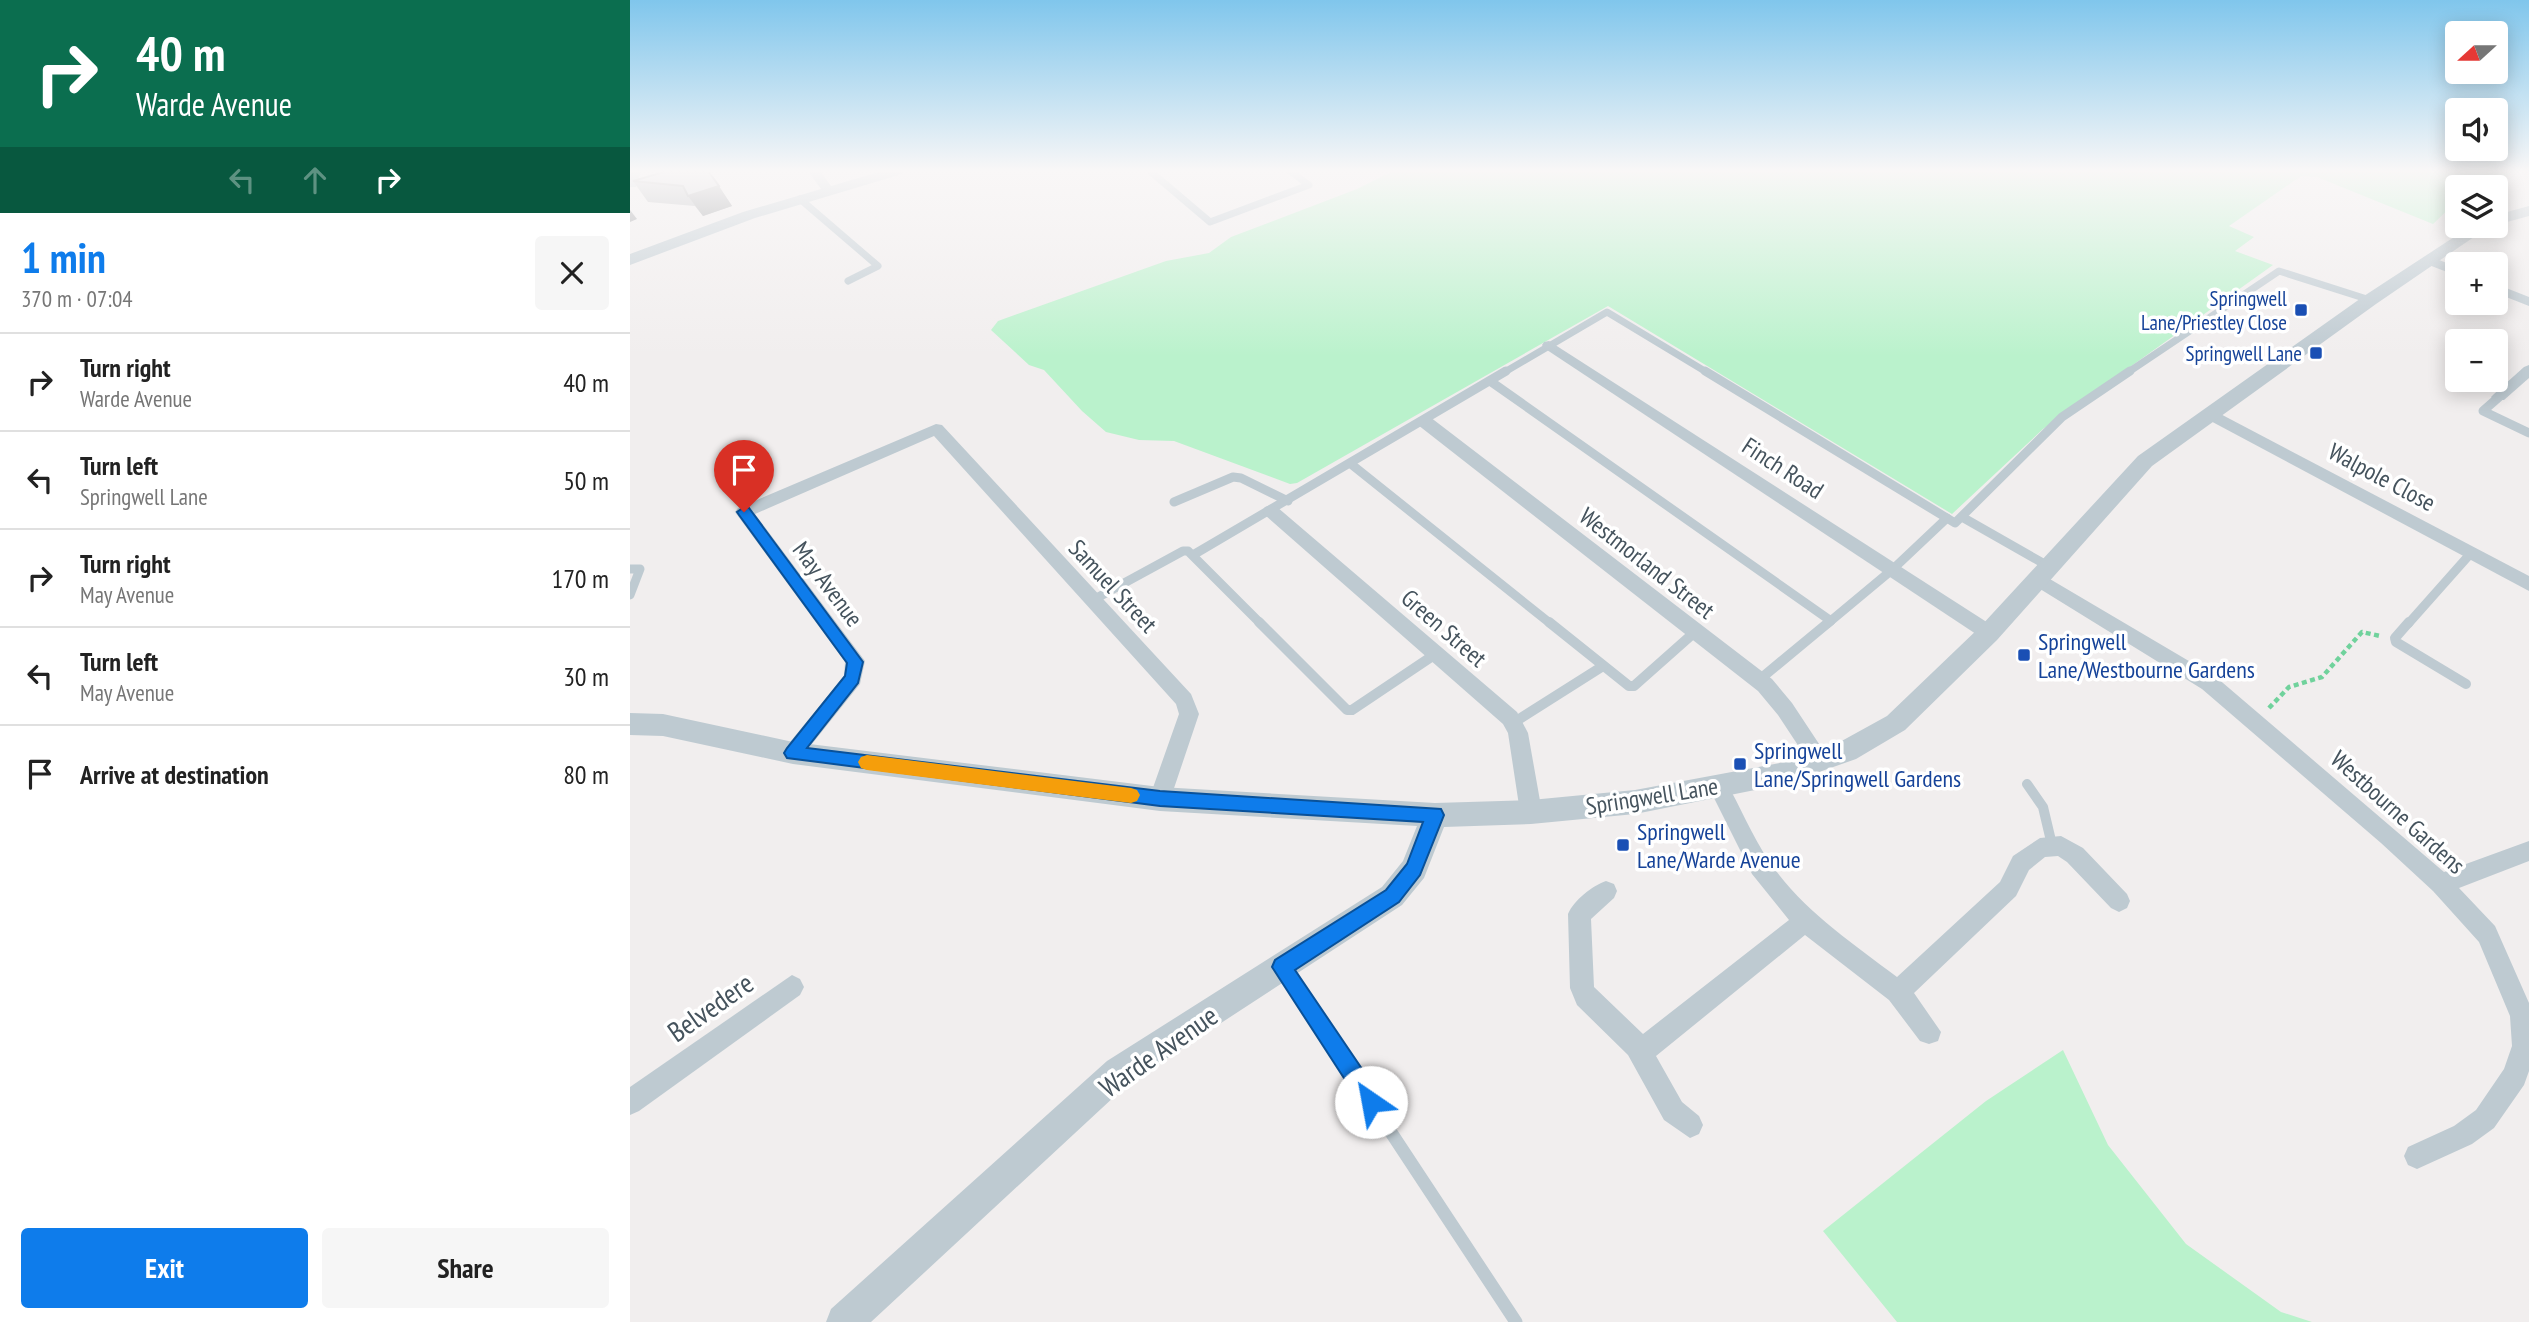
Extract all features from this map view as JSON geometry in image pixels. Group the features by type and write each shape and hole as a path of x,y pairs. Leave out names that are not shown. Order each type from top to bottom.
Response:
{"street":[{"path":"630,260 699,233"},
{"name":"Springwell Lane","path":"630,724 663,725 793,753 1160,799 1435,815 1531,812 1635,802 1785,773 1820,762 1870,740 1896,723 1989,633 2144,461 2370,300 2463,238"},
{"path":"2429,260 2445,267"},
{"path":"2508,293 2529,302"},
{"name":"Finch Road","path":"1549,345 1989,633"},
{"path":"2499,397 2529,370"},
{"name":"Walpole Close","path":"2211,414 2529,584"},
{"name":"Westmorland Street","path":"1424,421 1759,680 1785,709 1820,762"},
{"name":"Samuel Street","path":"936,429 1184,700 1189,714 1160,799"},
{"name":"May Avenue","path":"793,753 853,678 855,662 744,512 936,429"},
{"name":"Green Street","path":"1280,506 1513,723"},
{"name":"Westbourne Gardens","path":"2043,572 2209,683 2389,836 2441,884 2487,934 2507,974 2522,1016 2524,1046 2515,1076 2484,1119 2463,1135 2417,1156"},
{"path":"1513,723 1518,733 1531,812"},
{"path":"1718,786 1760,867 1780,894 1805,921 1898,992 1928,1032"},
{"name":"Warde Avenue","path":"845,1322 1118,1072 1392,896 1414,869 1435,815"},
{"path":"1898,992 2008,889 2021,863 2031,853 2052,845 2062,846 2075,855 2119,901"},
{"path":"2441,884 2529,851"},
{"path":"1606,891 1578,914 1581,988 1593,1005 1617,1024 1641,1052 1673,1111 1690,1125"},
{"path":"1641,1052 1805,921"},
{"name":"Belvedere","path":"630,1102 792,987"}],"lane":[{"path":"839,233 878,266 848,281"},
{"path":"1193,555 1549,345 1611,312 1955,523 2062,417 2279,271 2370,300"},
{"path":"1490,381 1831,621"},
{"path":"2499,397 2483,411 2529,433"},
{"path":"1351,464 1629,686 1634,686 1696,631"},
{"path":"1174,502 1233,477 1241,478 1280,506"},
{"path":"1962,517 2043,572"},
{"path":"1759,680 1893,569 1947,519"},
{"path":"1093,600 1183,551 1188,551 1347,710 1352,710 1437,653"},
{"path":"2466,684 2395,639 2471,553"},
{"path":"630,569 639,569 638,579 630,595"},
{"path":"1513,723 1603,666"},
{"path":"2027,784 2043,807 2052,845"},
{"path":"1282,967 1516,1322"}],"path":[{"path":"2256,723 2289,687 2322,677 2362,632 2395,639"}],"green space":[{"path":"1242,233 2244,233 2254,237 2235,251 2273,265 2043,429 1952,514 1608,306 1297,483 1290,484 1174,441 1139,440 1106,432 1082,411 1044,370 1029,365 991,330 998,321 1166,261 1209,253 1231,237"},
{"path":"2063,1050 2108,1145 2186,1244 2281,1312 2312,1322 1897,1322 1823,1231 1986,1101"}],"slow traffic":[{"path":"867,762 1131,795"}],"place":[{"name":"Springwell Lane/Priestley Close","path":"2301,310"},
{"name":"Springwell Lane","path":"2316,353"},
{"name":"Springwell Lane/Westbourne Gardens","path":"2024,655"},
{"name":"Springwell Lane/Springwell Gardens","path":"1740,764"},
{"name":"Springwell Lane/Warde Avenue","path":"1623,845"}],"route":[{"path":"744,512 855,662 853,678 793,753 1160,799 1435,815 1414,869 1392,896 1282,967 1371,1102"}]}
